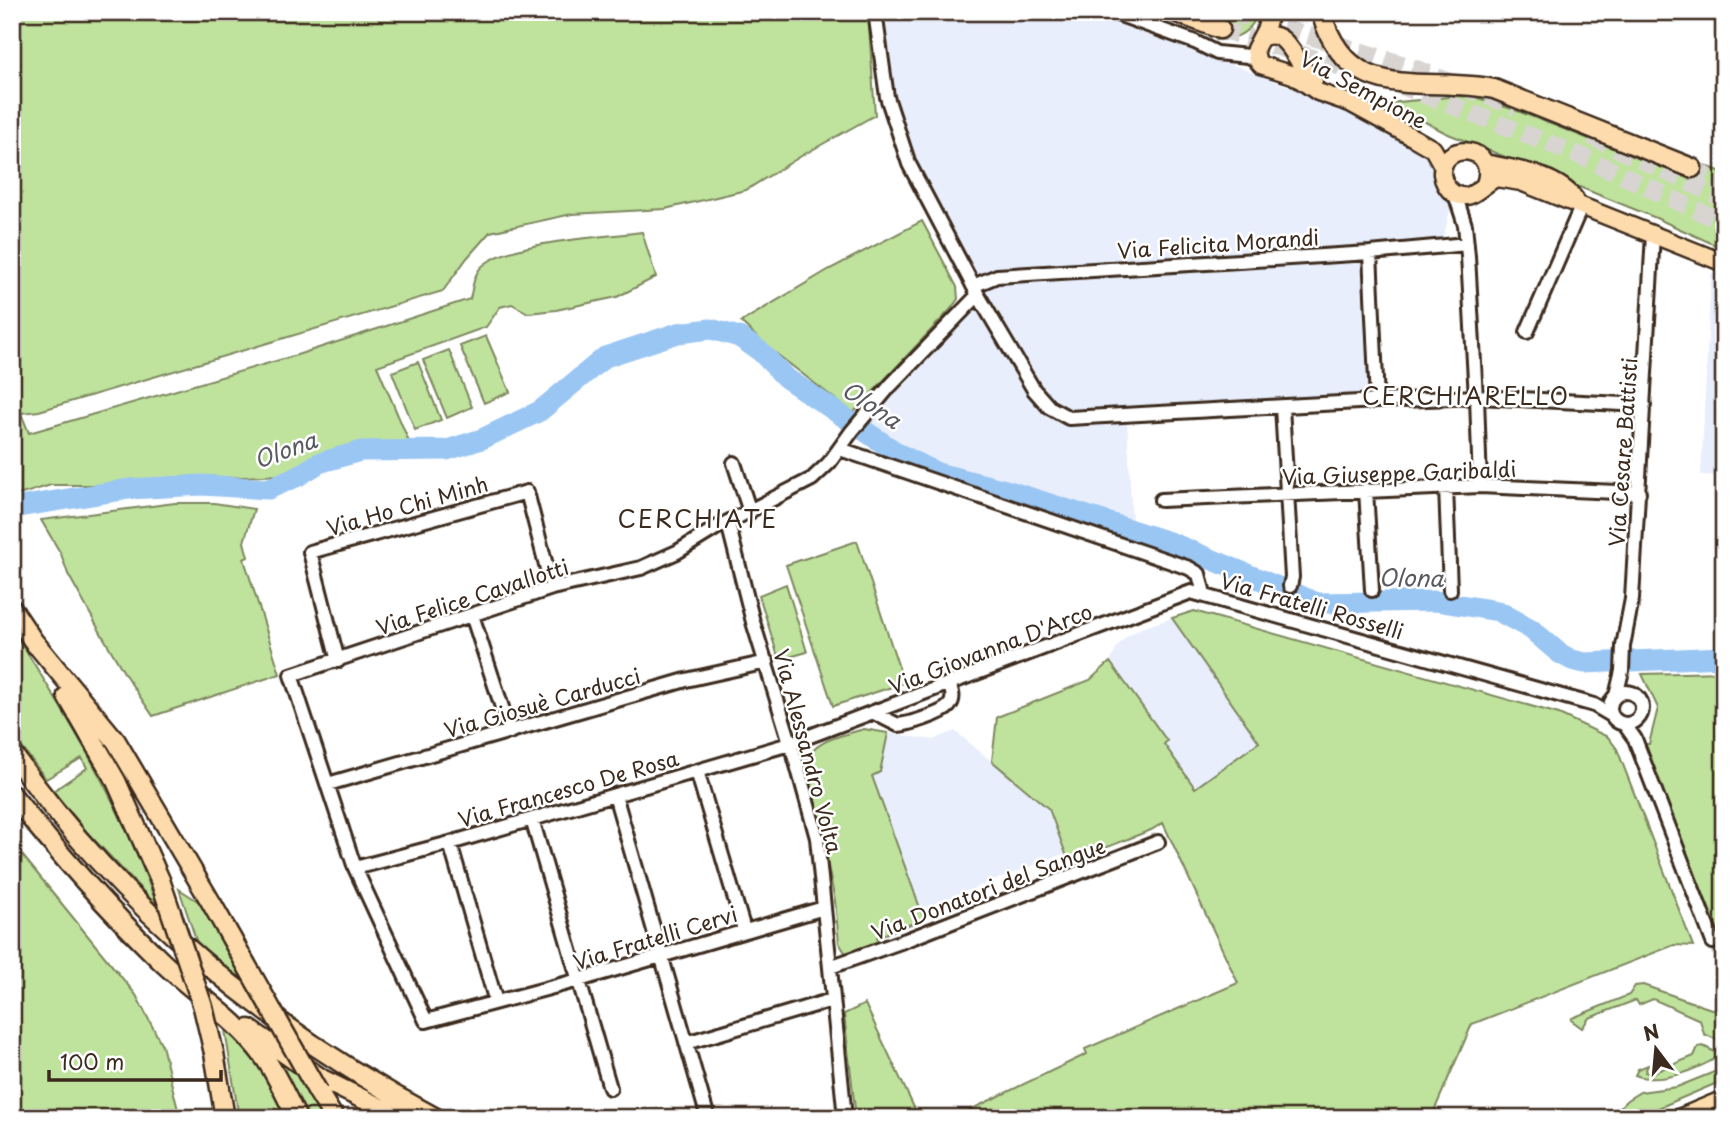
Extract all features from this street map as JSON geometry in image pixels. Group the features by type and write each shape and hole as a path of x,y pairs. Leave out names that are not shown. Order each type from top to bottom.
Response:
{"highway":[{"path":"1175,12 1220,29"},
{"path":"1321,12 1336,47 1355,67 1374,78 1394,83 1468,85 1494,89 1692,168"},
{"path":"12,608 116,781 160,880 195,981 214,1053 225,1118"},
{"path":"31,638 116,741 334,1118"},
{"path":"12,753 33,783 97,859 159,921 221,977 301,1038 367,1080 436,1118"},
{"path":"12,789 33,822"},
{"path":"12,795 70,865 166,966 209,1001 322,1079 401,1118"},
{"path":"209,1001 264,1058 297,1118"},
{"path":"1681,1118 1724,1100"}],"main road":[{"path":"1257,60 1255,49 1269,22 1270,12"},
{"name":"Via Sempione","path":"1277,12 1287,43 1301,68 1314,81 1355,96 1423,131 1446,147 1460,151"},
{"path":"1259,41 1270,35 1281,37 1287,43 1287,62 1277,69 1271,69"},
{"name":"Via Sempione","path":"1257,60 1271,69 1286,71 1318,92 1350,103 1414,138 1433,149 1443,167"},
{"path":"1460,151 1475,153 1485,163 1488,177 1481,190 1463,195 1444,182 1443,167 1447,160 1460,151"},
{"path":"1485,163 1507,166 1550,181 1569,191 1581,207"},
{"path":"1485,184 1496,178 1521,182 1724,263"}],"street":[{"path":"875,12 887,97 908,163 975,290 1034,390 1049,408 1069,418 1476,398 1644,405"},
{"name":"Via Sempione","path":"1112,12 1195,42 1217,53 1248,56 1257,60"},
{"name":"Via Sempione","path":"1195,42 1234,49 1259,41"},
{"path":"1463,195 1480,486"},
{"path":"1527,332 1581,207"},
{"name":"Via Cesare Battisti","path":"1614,697 1622,671 1623,646 1632,599 1653,234"},
{"name":"Via Felicita Morandi","path":"975,290 996,276 1370,253 1467,244"},
{"path":"1370,253 1377,401"},
{"name":"Via Felice Cavallotti","path":"328,784 291,675 552,588 596,576 630,571 665,558 812,479 829,463 870,408 975,290"},
{"path":"1282,407 1292,577 1290,586"},
{"name":"Via Fratelli Rosselli","path":"840,449 1189,568 1199,574 1203,594 1594,705 1611,715"},
{"path":"734,463 750,512"},
{"name":"Via Giuseppe Garibaldi","path":"1161,500 1480,486 1639,493"},
{"path":"1446,487 1450,590"},
{"path":"1366,490 1372,590"},
{"name":"Via Ho Chi Minh","path":"338,660 310,552 527,492 552,588"},
{"name":"Via Alessandro Volta","path":"728,523 753,622 817,838 845,1118"},
{"name":"Via Giovanna D'Arco","path":"790,743 1183,594 1203,594"},
{"path":"472,615 510,732"},
{"name":"Via Giosuè Carducci","path":"328,784 687,680 767,662"},
{"name":"Via Cesare Battisti","path":"1622,671 1630,692"},
{"path":"874,713 898,725 935,713 950,704 952,694 949,684"},
{"path":"1594,705 1614,697 1630,692 1642,703 1642,713 1630,723 1618,722 1611,715 1610,707 1614,697"},
{"path":"1630,723 1713,942"},
{"name":"Via Francesco De Rosa","path":"355,868 450,843 790,743"},
{"path":"697,771 744,930"},
{"path":"328,784 355,868"},
{"path":"615,795 708,1118"},
{"path":"532,819 610,1088"},
{"name":"Via Donatori del Sangue","path":"830,967 1158,842"},
{"path":"450,843 496,1002"},
{"name":"Via Fratelli Cervi","path":"355,868 426,1021 579,980 824,908"},
{"path":"686,1043 832,1000"}],"shaded area":[{"path":"879,12 1098,12 1282,84 1340,103 1432,154 1452,202 1443,239 1304,255 1302,263 1370,261 1379,406 1127,419 1132,522 1075,507 930,461 867,421 986,296 906,140 900,116 893,103"},
{"path":"1711,273 1724,278 1724,476 1701,475"},
{"path":"1172,618 1259,742 1195,788 1164,744 1167,741 1110,662 1117,647 1127,636 1141,628"},
{"path":"955,731 1049,809 1066,853 920,909 872,775 880,772 888,733 933,740"}],"green space":[{"path":"12,12 868,12 875,115 746,190 665,209 572,214 490,232 443,291 39,411 21,413 29,433 300,354 470,299 477,273 487,262 505,254 552,242 642,232 656,277 617,297 528,313 512,304 500,307 486,327 377,366 410,444 335,449 279,475 107,485 51,485 12,497"},
{"path":"1227,12 1258,12 1252,25 1242,34 1216,40"},
{"path":"1458,96 1478,98 1515,110 1691,179 1699,163 1724,173 1724,249 1656,218 1446,133 1389,103"},
{"path":"922,221 957,287 958,299 853,413 765,345 741,322 828,270"},
{"path":"486,336 510,392 484,403 460,346"},
{"path":"449,350 472,407 447,418 423,360"},
{"path":"418,362 441,420 415,430 392,372"},
{"path":"175,503 214,503 254,509 244,542 248,557 244,559 280,674 153,716 98,628 41,520"},
{"path":"857,541 904,683 833,706 786,565"},
{"path":"786,584 807,652 779,660 759,595"},
{"path":"1194,611 1559,714 1608,737 1617,749 1693,946 1674,945 1472,1024 1431,1118 953,1118 1087,1054 1085,1049 1238,983 1163,823 1069,862 1049,809 992,761 997,717 1090,680 1110,662 1167,741 1164,744 1195,788 1259,742 1172,618"},
{"path":"12,629 93,763 128,833 157,906 87,832 53,791 87,768 82,758 46,779 12,734"},
{"path":"1724,672 1724,945 1642,744 1649,744 1658,708 1642,674"},
{"path":"864,729 888,733 880,772 872,776 924,919 877,937 879,944 846,954 839,943 835,901 807,762 815,748 822,743"},
{"path":"14,845 136,995 162,1045 180,1118 12,1118"},
{"path":"179,889 207,907 249,983 197,943"},
{"path":"1643,985 1714,1010 1724,1011 1724,1043 1704,1034 1700,1020 1653,999 1639,1005 1636,1000 1589,1018 1582,1028 1571,1020 1629,995 1635,986"},
{"path":"865,1004 919,1118 856,1118 844,1014"},
{"path":"224,1024 258,1058 291,1118 239,1118"},
{"path":"1703,1046 1717,1053 1718,1057 1678,1075 1645,1078 1635,1075 1638,1069 1648,1065 1645,1072 1650,1074 1694,1056 1698,1047"},
{"path":"283,1061 301,1075 327,1118 303,1118 279,1064"},
{"path":"1724,1068 1724,1080 1635,1118 1609,1118 1627,1100 1640,1092 1677,1087"}],"waterway":[{"name":"Olona","path":"12,508 129,489 202,485 268,489 319,463 361,451 447,450 482,439 540,411 605,357 678,333 711,329 739,337 760,351 786,378 899,454 937,473 1009,491 1172,543 1317,603 1436,601 1498,611 1531,629 1559,653 1585,663 1724,657"}],"tunnel":[{"path":"1231,12 1408,66 1516,107"},
{"path":"1220,29 1364,74"},
{"path":"1397,84 1581,156 1724,223"},
{"path":"1591,136 1724,199"},
{"path":"1692,168 1724,186"},
{"path":"1713,942 1724,967"}],"district":[{"name":"CERCHIARELLO","path":"1466,395"},
{"name":"CERCHIATE","path":"698,518"}]}
